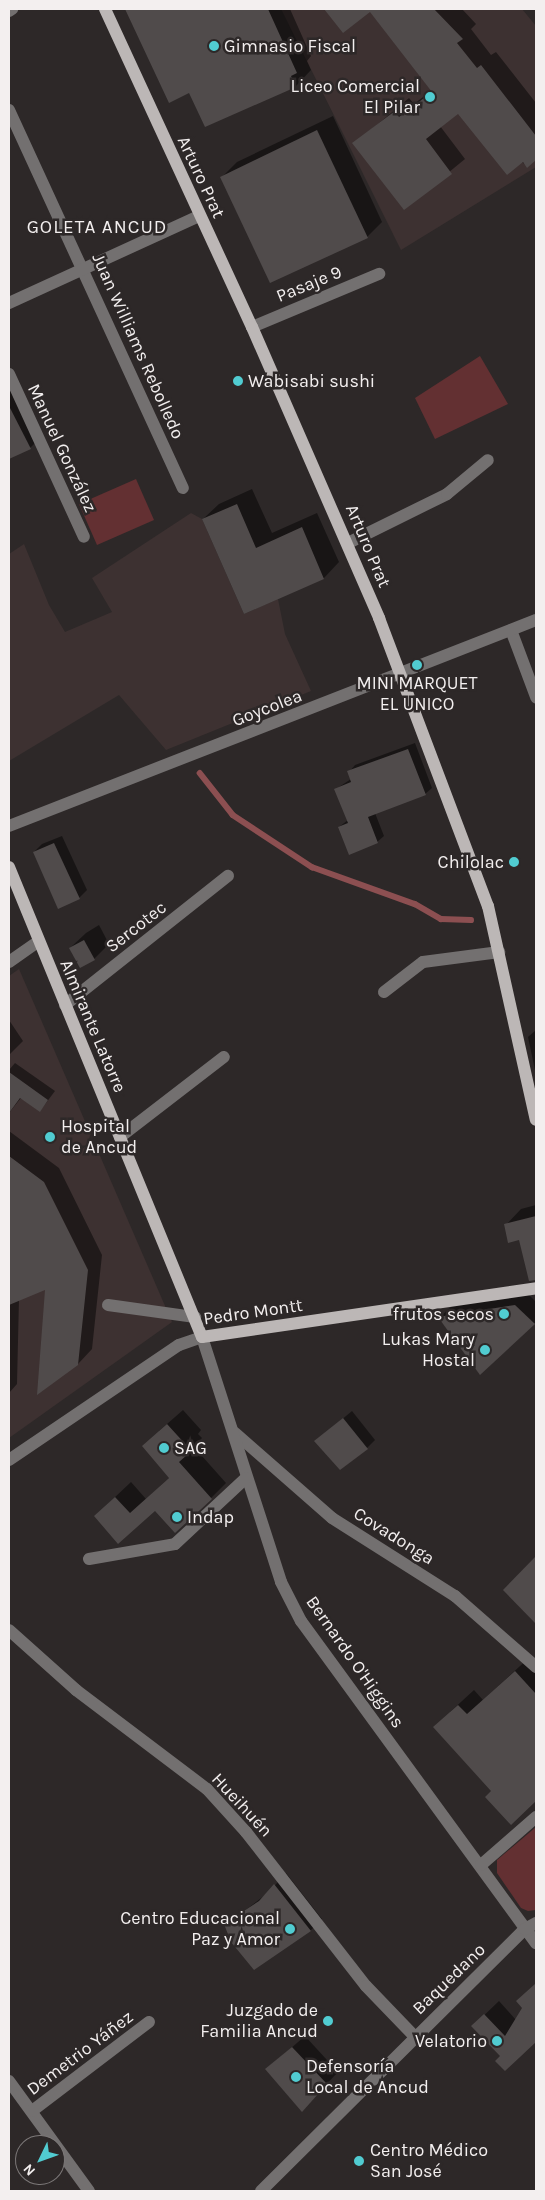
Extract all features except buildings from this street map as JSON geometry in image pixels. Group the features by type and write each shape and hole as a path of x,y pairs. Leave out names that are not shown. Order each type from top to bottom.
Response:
{"main road":[{"name":"Arturo Prat","path":"106,9 252,327 348,543 399,674 488,906 536,1120"},
{"name":"Almirante Latorre","path":"9,867 38,942 202,1337"},
{"name":"Pedro Montt","path":"202,1337 536,1288"}],"street":[{"name":"Juan Williams Rebolledo","path":"9,110 85,271 183,488"},
{"path":"9,303 85,271 200,216"},
{"name":"Pasaje 9","path":"252,327 379,274"},
{"name":"Manuel González","path":"9,374 84,536"},
{"path":"348,543 447,494 488,460"},
{"name":"Goycolea","path":"9,826 536,620"},
{"path":"511,630 536,697"},
{"name":"Sercotec","path":"65,1005 228,876"},
{"path":"9,962 38,942"},
{"path":"384,992 423,962 499,952"},
{"path":"120,1137 224,1057"},
{"path":"108,1305 195,1317"},
{"name":"Bernardo O'Higgins","path":"202,1337 235,1433 246,1478 281,1582 301,1622 481,1865 531,1926 536,1943"},
{"name":"Pedro Montt","path":"9,1460 179,1345 202,1337"},
{"name":"Covadonga","path":"235,1433 332,1518 455,1596 536,1667"},
{"path":"89,1559 175,1544 246,1478"},
{"name":"Hueihuén","path":"9,1630 76,1690 207,1789 246,1832 366,1986 415,2037"},
{"path":"481,1865 536,1817"},
{"name":"Baquedano","path":"261,2191 415,2037 531,1926"},
{"name":"Demetrio Yáñez","path":"32,2111 149,2022"},
{"path":"9,2082 89,2191"}],"shaded area":[{"name":"Liceo Comercial El Pilar","path":"281,9 522,9 536,26 536,167 401,250"},
{"path":"480,356 508,404 435,439 415,398"},
{"path":"136,479 154,520 97,545 79,504"},
{"path":"191,513 202,519 244,614 278,599 285,634 311,691 166,750 119,695 9,761 9,554 24,544 49,605 65,632 112,612 92,578"},
{"name":"Hospital de Ancud","path":"19,969 172,1322 9,1438 9,976"},
{"path":"536,1827 536,1910 528,1911 521,1908 497,1873 497,1860"}],"waterway":[{"path":"200,773 233,815 312,867 415,904 441,919 471,920"}],"place":[{"name":"Gimnasio Fiscal","path":"214,46"},
{"name":"Liceo Comercial El Pilar","path":"430,97"},
{"name":"Wabisabi sushi","path":"238,381"},
{"name":"MINI MARQUET EL UNICO","path":"417,665"},
{"name":"Chilolac","path":"514,862"},
{"name":"Hospital de Ancud","path":"50,1137"},
{"name":"frutos secos","path":"504,1314"},
{"name":"Lukas Mary Hostal","path":"485,1350"},
{"name":"SAG","path":"164,1448"},
{"name":"Indap","path":"177,1517"},
{"name":"Centro Educacional Paz y Amor","path":"290,1929"},
{"name":"Juzgado de Familia Ancud","path":"328,2021"},
{"name":"Velatorio","path":"497,2041"},
{"name":"Defensoría Local de Ancud","path":"296,2077"},
{"name":"Centro Médico San José","path":"359,2161"}],"district":[{"name":"GOLETA ANCUD","path":"97,228"}]}
